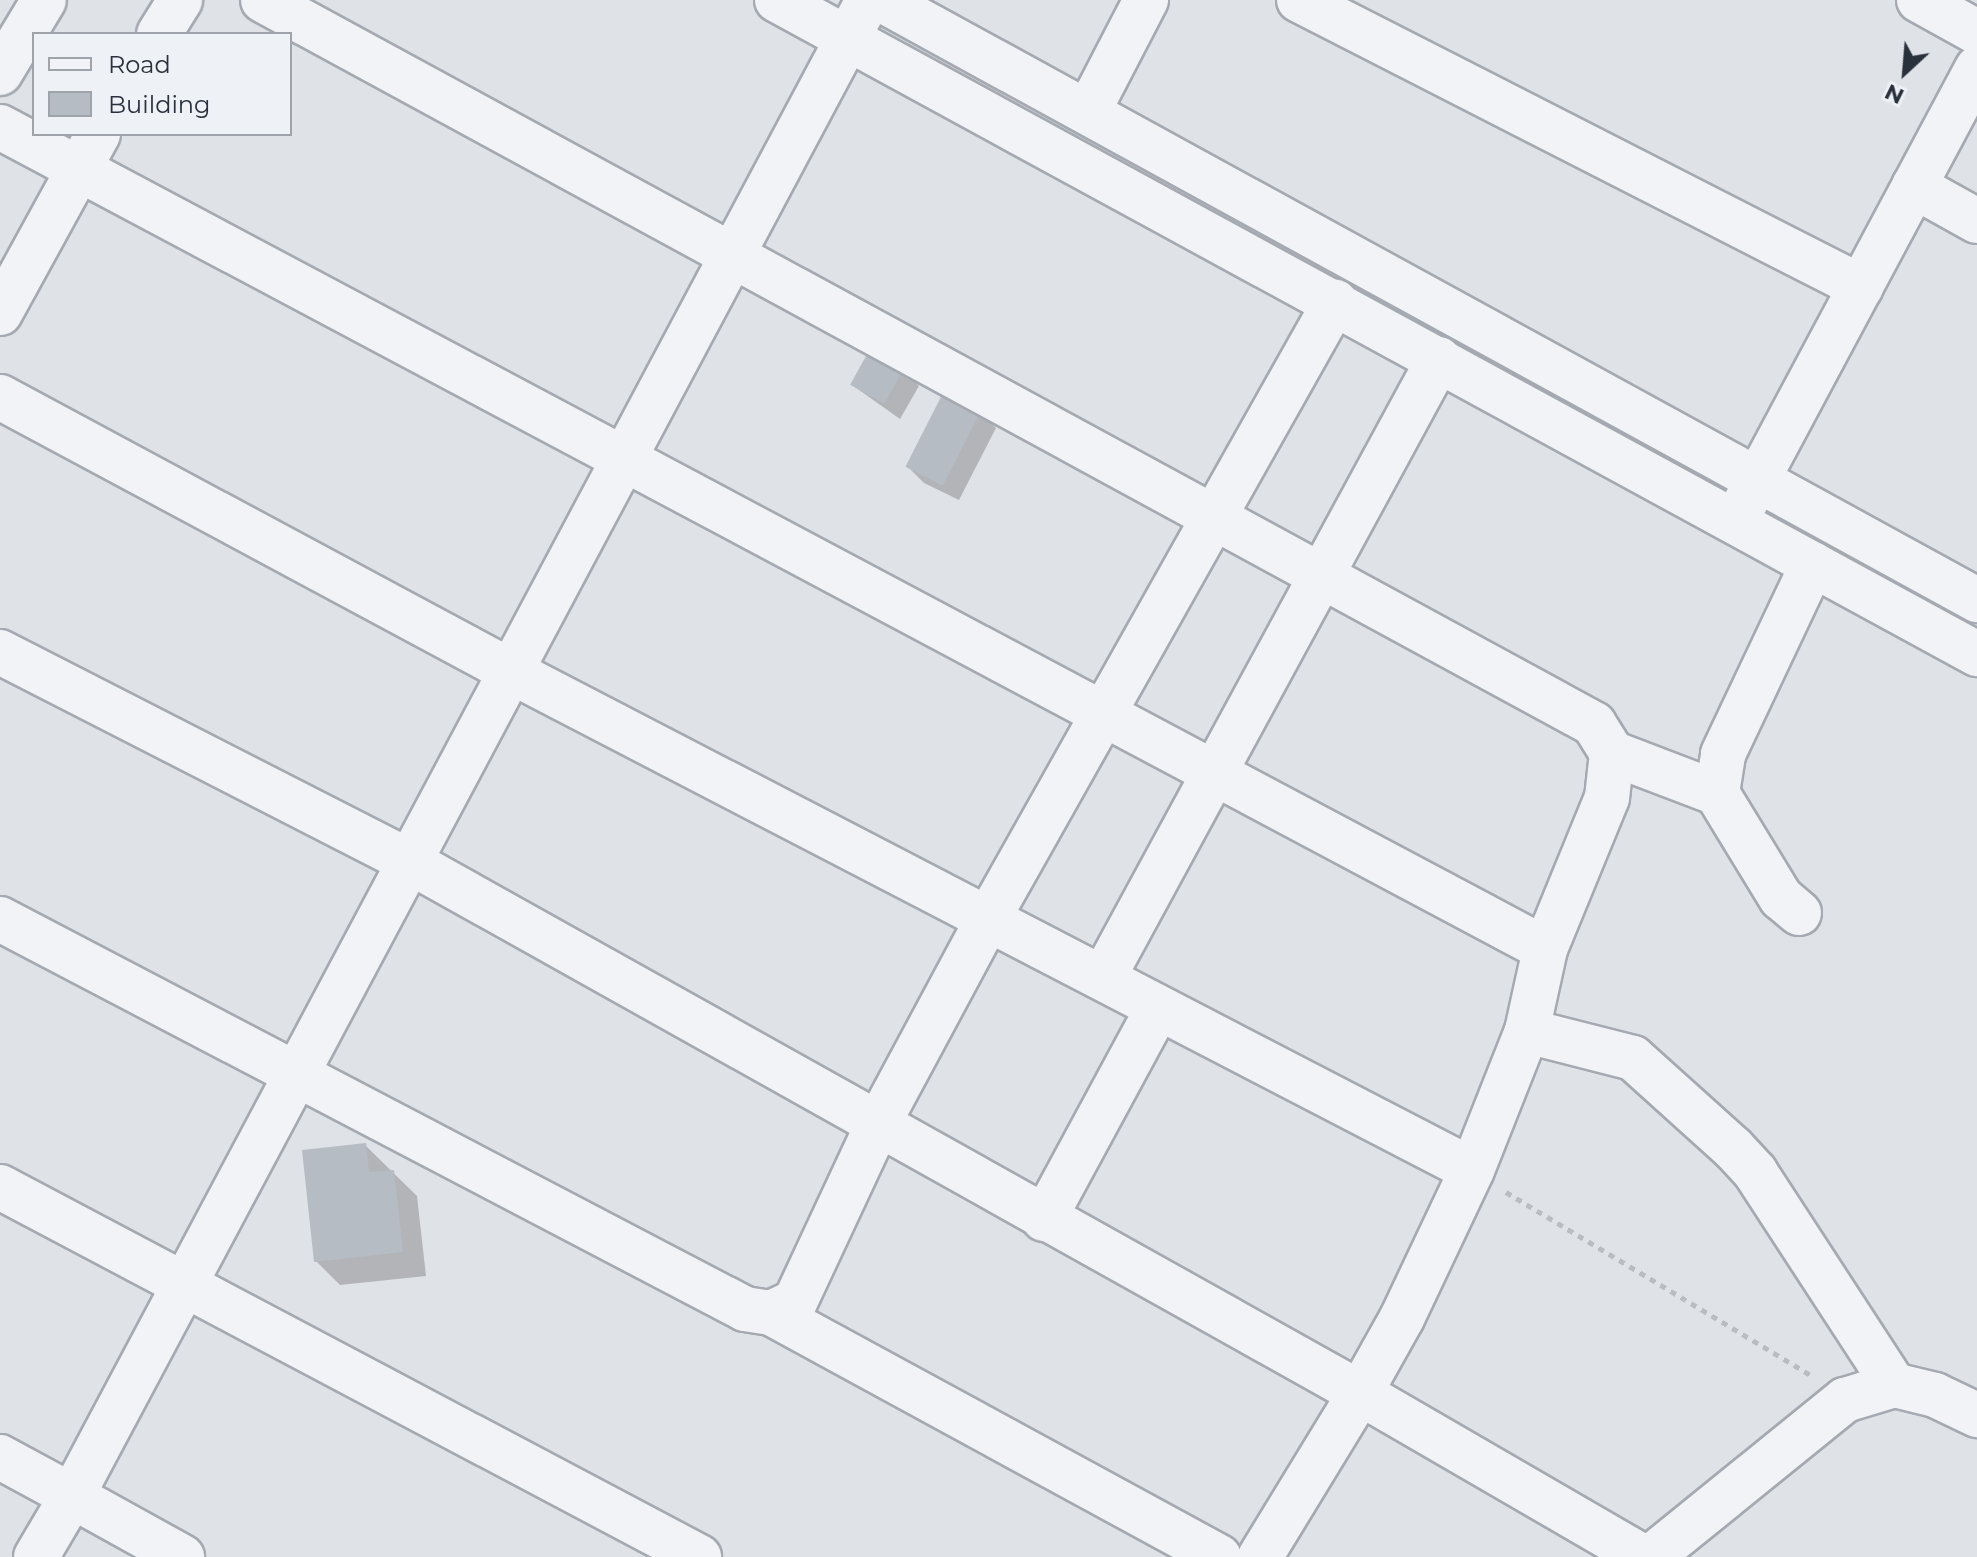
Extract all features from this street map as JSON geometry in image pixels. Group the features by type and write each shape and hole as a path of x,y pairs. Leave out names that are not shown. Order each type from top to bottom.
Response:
{"street":[{"path":"0,73 44,0"},
{"path":"160,32 180,0"},
{"path":"263,0 734,253 1594,724 1612,753 1717,793 1781,898 1799,913"},
{"path":"777,0 858,19 1335,302 1977,654"},
{"path":"882,0 1089,110 1977,600"},
{"path":"1089,110 1146,0"},
{"path":"1299,0 1861,287"},
{"path":"1919,0 1977,32"},
{"path":"36,1557 188,1286 858,19"},
{"path":"1735,521 1977,68"},
{"path":"0,127 32,136"},
{"path":"33,136 88,151 624,460 1545,949"},
{"path":"0,313 88,151"},
{"path":"1914,186 1977,221"},
{"path":"771,1313 795,1302 878,1124 989,917 1107,715 1335,302"},
{"path":"1104,976 1439,359"},
{"path":"0,397 512,672 1104,976 1158,1008 1472,1170"},
{"path":"1717,793 1723,754 1813,564"},
{"path":"0,652 412,863 1044,1219 1260,1333 1643,1557"},
{"path":"1260,1557 1402,1318 1472,1170 1527,1031 1545,949 1607,798 1612,753"},
{"path":"0,919 745,1309 771,1313 1219,1557"},
{"path":"1044,1219 1158,1008"},
{"path":"1527,1031 1633,1058 1733,1148 1755,1172 1894,1385"},
{"path":"0,1187 699,1557"},
{"path":"1651,1557 1845,1400 1894,1385 1935,1395 1977,1415"},
{"path":"0,1457 182,1557"}],"path":[{"path":"1472,1170 1787,1357 1845,1400"}],"building":[{"path":"870,349 904,368 884,404 850,385"},
{"path":"944,391 981,410 943,486 905,467"},
{"path":"366,1143 369,1172 394,1170 403,1252 314,1262 302,1150"}]}
